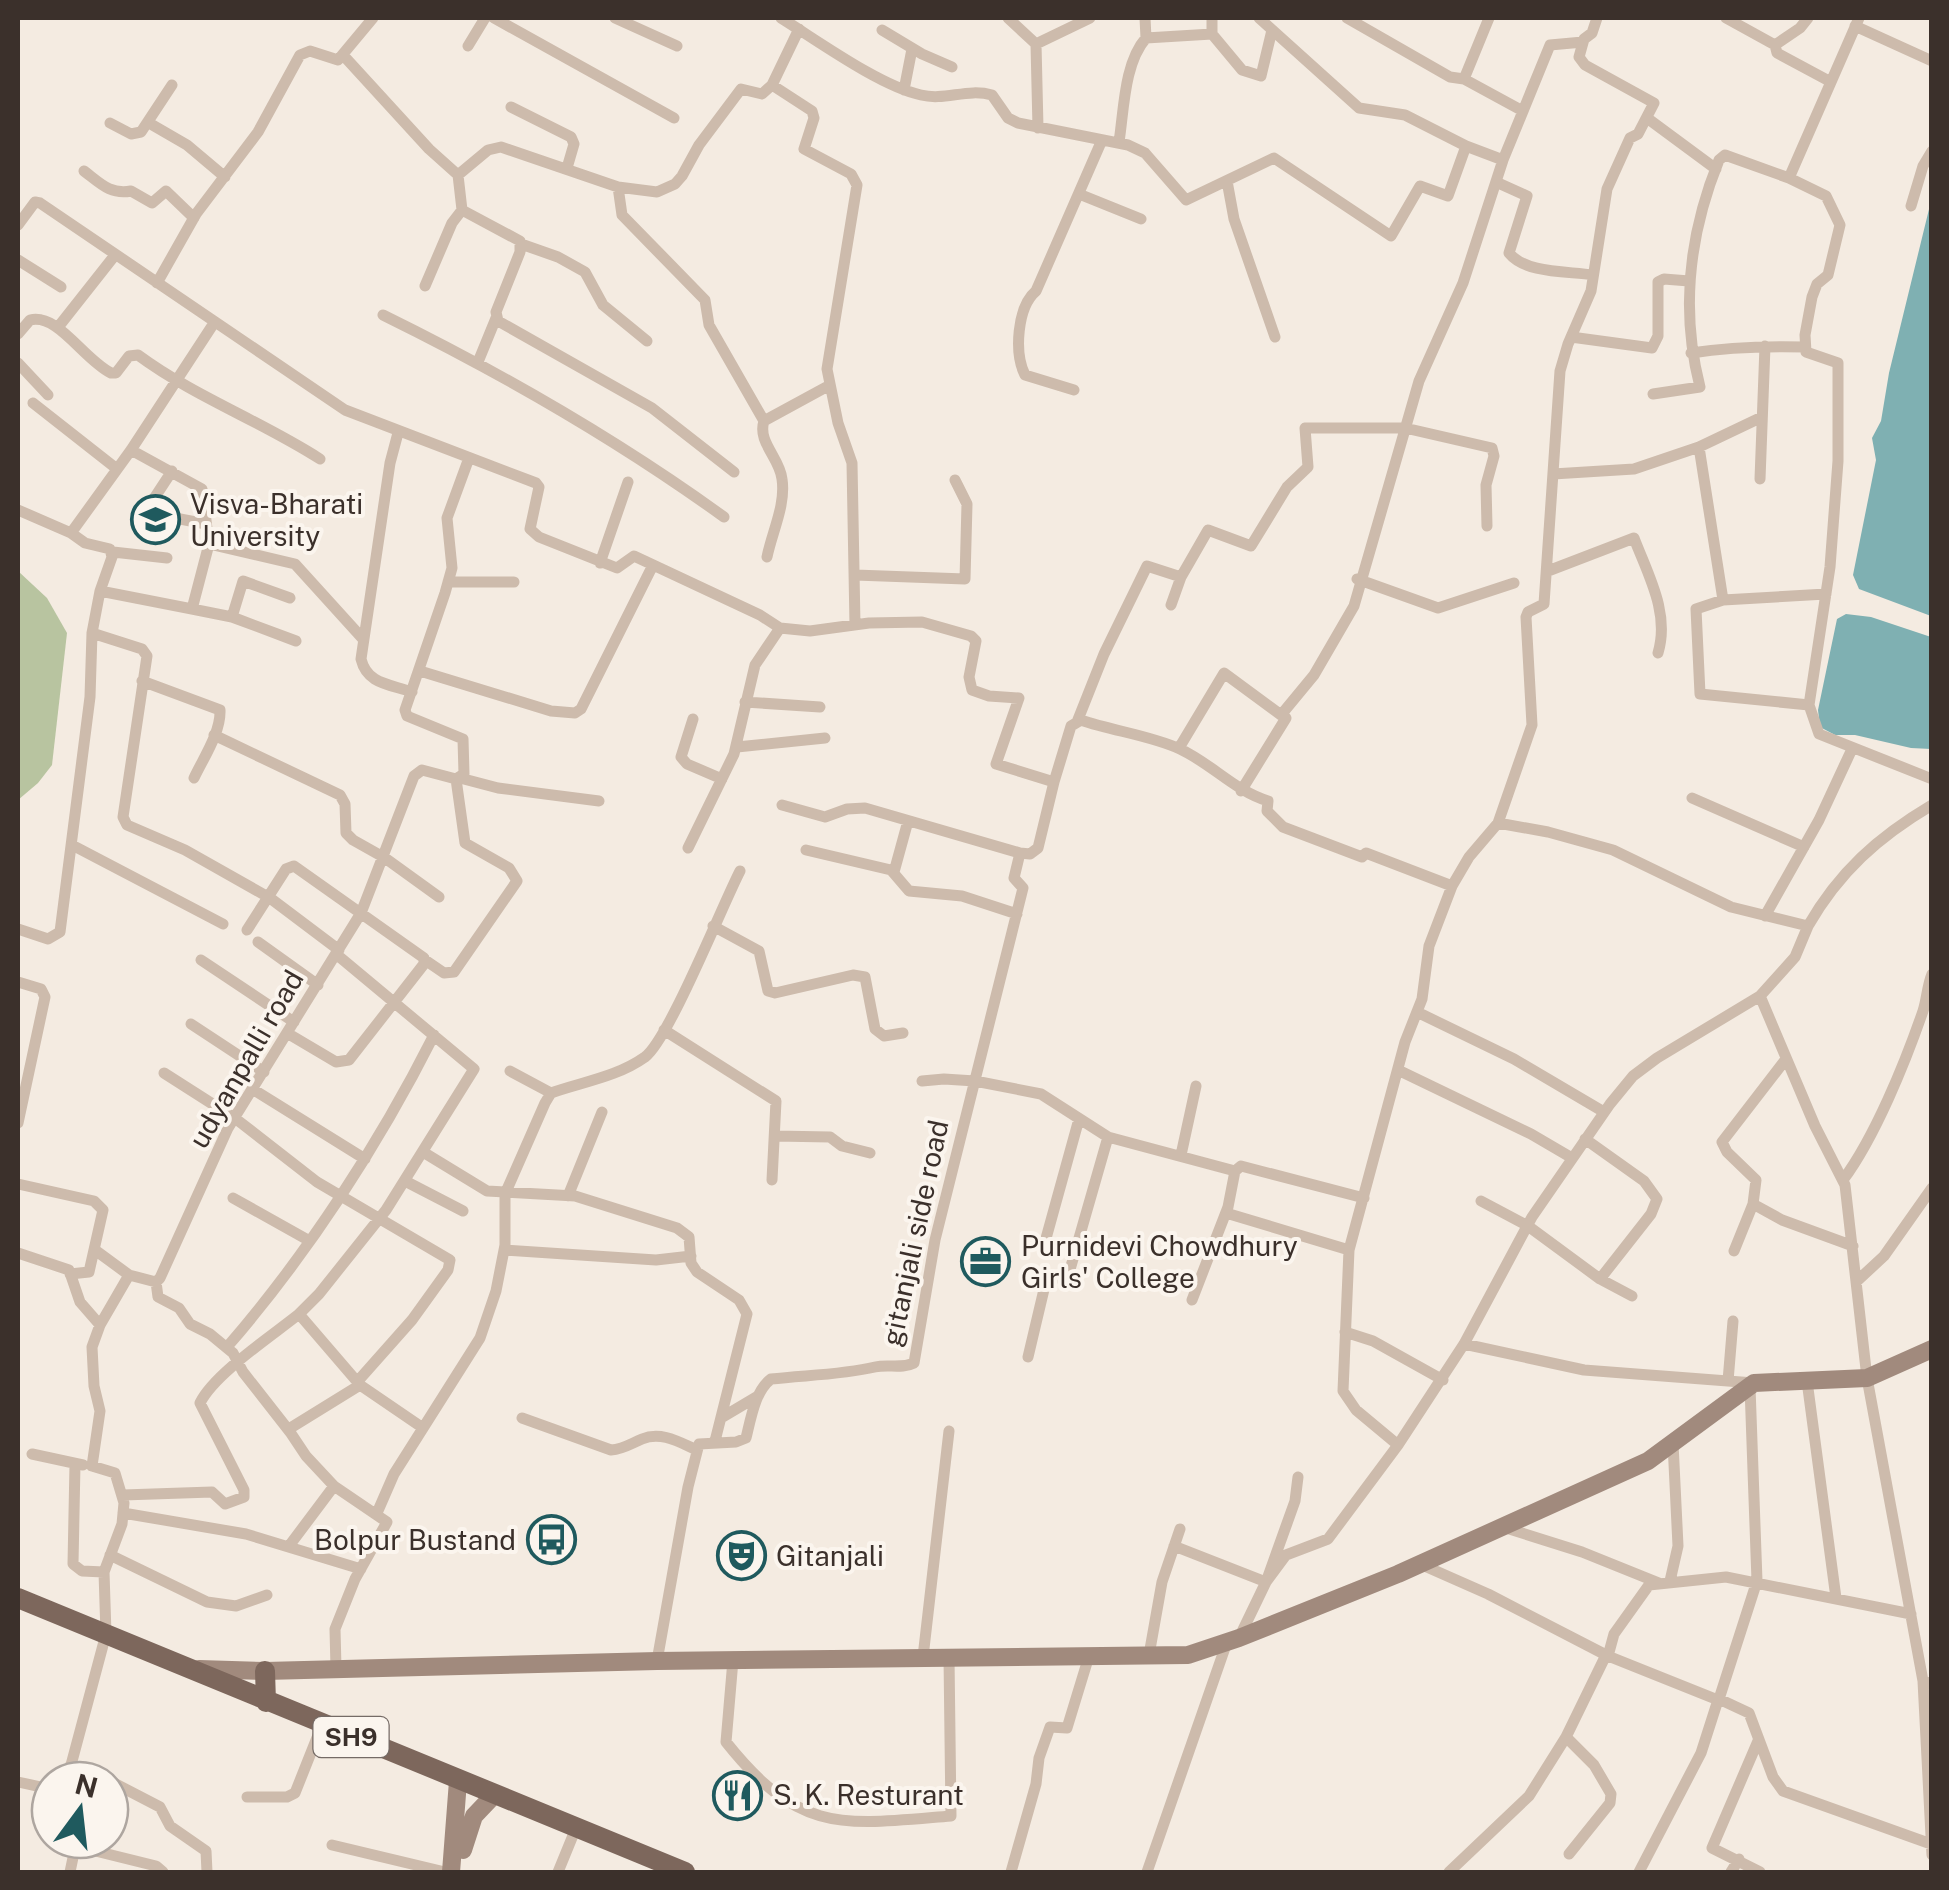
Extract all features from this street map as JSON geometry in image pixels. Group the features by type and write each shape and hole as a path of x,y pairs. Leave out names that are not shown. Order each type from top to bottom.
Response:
{"main road":[{"name":"SH9","path":"18,1598 685,1872"},
{"path":"265,1671 266,1702"}],"street":[{"path":"157,283 194,218 258,132 300,54 305,50 338,60 373,18"},
{"path":"468,46 485,18"},
{"path":"494,18 674,118"},
{"path":"615,18 677,46"},
{"path":"781,18 904,90 938,98 967,92 992,94 1008,118 1038,128 1119,142 1145,153 1186,200 1274,158 1391,236 1420,186 1448,196 1466,146"},
{"path":"1008,18 1036,44 1038,128"},
{"path":"1036,44 1090,18"},
{"path":"1119,142 1132,68 1138,48 1146,38 1145,18"},
{"path":"1212,18 1212,34 1242,70 1261,76 1272,30"},
{"path":"1259,18 1359,108 1406,115 1502,160"},
{"path":"1347,18 1450,77 1464,80 1521,110"},
{"path":"1464,80 1489,18"},
{"path":"1282,715 1314,675 1354,606 1358,579 1419,381 1463,283 1502,160 1550,45 1582,42 1592,34 1597,18"},
{"path":"1726,18 1774,45 1777,53 1831,82"},
{"path":"1774,45 1808,18"},
{"path":"1789,178 1857,22 1932,61"},
{"path":"458,175 494,147 618,187 657,192 675,184 737,92 744,88 762,94 772,85 799,29"},
{"path":"882,30 952,67"},
{"path":"1146,38 1212,34"},
{"path":"1398,1444 1356,1410 1343,1391 1349,1250 1398,1070 1422,1000 1429,946 1452,886 1469,857 1498,823 1532,725 1526,617 1544,604 1560,371 1591,291 1607,189 1630,138 1638,134 1654,103 1585,64 1579,56 1582,42"},
{"path":"904,90 912,49"},
{"path":"342,55 428,149 458,175 462,210 452,223 425,286"},
{"path":"110,123 136,134 150,123 172,85"},
{"path":"772,85 812,110 814,118 804,148 851,174 857,186 827,370 852,463 855,625"},
{"path":"511,107 571,137 574,144 566,168"},
{"path":"1647,118 1716,169"},
{"path":"150,123 187,145 226,177"},
{"path":"1074,390 1025,375 1021,366 1020,313 1036,292 1102,140"},
{"path":"1912,206 1923,166 1932,151"},
{"path":"1654,394 1700,387 1691,354 1686,306 1692,257 1716,169 1725,155 1826,196 1840,224 1828,275 1817,284 1812,296 1806,352"},
{"path":"84,170 109,190 131,192 149,202 154,202 162,192 169,192 194,218"},
{"path":"1227,181 1234,219 1275,337"},
{"path":"1496,182 1527,196 1509,253 1513,259 1523,265 1593,275"},
{"path":"618,187 622,215 705,300 709,325 764,421 762,436 781,470 783,492 768,557"},
{"path":"1079,194 1141,219"},
{"path":"18,225 30,206 40,203 330,402 398,432 536,483 540,487 530,530 539,537 617,568 634,556 780,628 810,631 922,622 971,636 976,641 969,678 972,690 989,696 1019,698 996,764 1054,782"},
{"path":"462,210 516,237 521,244 558,257 584,272 603,305 647,341"},
{"path":"478,362 521,244"},
{"path":"59,326 115,255"},
{"path":"18,260 61,287"},
{"path":"1571,337 1652,348 1657,342 1658,282 1689,281"},
{"path":"382,315 478,362 648,462 724,516"},
{"path":"18,334 35,318 59,326 68,340 106,372 116,374 133,354 176,383 275,430 320,459"},
{"path":"496,318 502,326 565,357 652,408 734,472"},
{"path":"71,533 214,323"},
{"path":"1760,479 1765,346"},
{"path":"1691,354 1727,347 1805,348 1806,352 1838,363 1838,461 1826,594 1810,705 1819,734 1932,779"},
{"path":"18,364 48,395"},
{"path":"764,421 830,386"},
{"path":"33,402 117,469"},
{"path":"1553,474 1634,468 1699,447 1762,416"},
{"path":"1171,605 1181,576 1208,530 1251,546 1272,507 1308,467 1305,428 1405,428 1492,448 1494,456 1486,485 1487,526"},
{"path":"398,432 361,658 364,672 372,680 412,692"},
{"path":"1699,447 1722,600"},
{"path":"131,450 202,489 209,544 192,610"},
{"path":"247,930 286,869 294,866 425,960 444,972 454,972 517,881 509,868 465,843 458,778 466,769 463,739 407,716 406,710 452,568 446,518 470,458"},
{"path":"172,471 153,500 154,508 175,518 206,524"},
{"path":"856,574 965,579 967,504 955,480"},
{"path":"600,563 628,482"},
{"path":"18,510 113,552 167,558"},
{"path":"1548,571 1634,538 1661,608 1664,634 1658,654"},
{"path":"209,544 294,564 363,639"},
{"path":"18,929 48,939 60,932 90,696 92,632 113,552"},
{"path":"420,671 575,714 653,566"},
{"path":"1077,722 1146,566 1181,576"},
{"path":"1358,579 1438,608 1514,583"},
{"path":"232,618 243,581 290,598"},
{"path":"448,582 514,582"},
{"path":"100,591 232,618 296,641"},
{"path":"1810,705 1700,694 1696,609 1722,600 1826,594"},
{"path":"688,848 736,747 755,665 780,628"},
{"path":"92,632 145,651 147,656 123,818 127,825 185,850 270,898 474,1069 378,1220 319,1294 239,1362 200,1402 244,1497 225,1504 207,1492 123,1495"},
{"path":"1179,748 1224,674 1286,718 1241,791"},
{"path":"142,682 220,710 214,735 194,778"},
{"path":"745,702 820,707"},
{"path":"693,719 681,757 687,764 722,779"},
{"path":"782,805 825,817 856,808 1030,854 1038,848 1071,726 1080,720 1179,748 1231,780 1241,791 1268,802 1268,811 1283,827 1452,886"},
{"path":"214,735 340,795 345,804 346,833 439,897"},
{"path":"736,747 825,738"},
{"path":"1765,916 1804,848 1852,748"},
{"name":"udyanpalli road","path":"156,1282 228,1128 361,913 418,772 458,778"},
{"path":"458,778 498,788 599,801"},
{"path":"1692,798 1804,848"},
{"path":"1146,1872 1233,1640 1266,1582 1286,1555 1328,1539 1398,1444 1443,1380 1528,1226 1604,1112 1634,1076 1702,1028 1760,996 1795,957 1828,892 1857,858 1887,832 1932,805"},
{"path":"908,821 894,872 902,887 962,896 1017,914"},
{"path":"1498,823 1613,850 1731,907 1808,926"},
{"path":"72,844 223,924"},
{"path":"806,850 894,872"},
{"name":"gitanjali side road","path":"758,1396 765,1382 772,1378 858,1373 877,1366 914,1363 935,1240 1023,888 1014,878 1020,853"},
{"path":"510,1070 551,1093 581,1086 646,1056 664,1030 740,871"},
{"path":"713,926 759,951 768,991 775,993 854,975 865,977 875,1030 884,1036 903,1033"},
{"path":"258,942 318,985"},
{"path":"202,960 343,1064 425,960"},
{"path":"1842,1180 1856,1162 1884,1104 1924,1009 1932,974"},
{"path":"18,982 41,989 45,997 18,1123"},
{"path":"1760,996 1842,1180 1867,1378 1927,1683 1932,1855"},
{"path":"1417,1012 1514,1059 1604,1112"},
{"path":"191,1024 264,1072"},
{"path":"664,1030 772,1096 777,1108 772,1180"},
{"path":"226,1347 250,1320 365,1160 395,1112 434,1035"},
{"path":"1734,1251 1753,1204 1756,1180 1722,1142 1786,1059"},
{"path":"1398,1070 1572,1158"},
{"path":"164,1073 236,1119 317,1182 451,1263 412,1320 358,1383 290,1432"},
{"path":"922,1081 974,1081 1041,1094 1108,1137 1235,1171"},
{"path":"1181,1155 1196,1086"},
{"path":"254,1090 365,1160"},
{"path":"377,1513 394,1474 480,1338 496,1291 504,1250 505,1194 551,1093"},
{"path":"568,1196 602,1112"},
{"path":"1046,1242 1079,1119"},
{"path":"775,1136 830,1138 842,1146 870,1153"},
{"path":"1028,1357 1046,1280 1065,1278 1069,1273 1108,1137"},
{"path":"1585,1140 1644,1181 1658,1199 1651,1214 1600,1279"},
{"path":"423,1152 475,1186 505,1194 568,1196 611,1205 677,1228 688,1237 697,1272 739,1300 748,1314 715,1441"},
{"path":"1192,1300 1226,1214 1235,1171 1242,1166 1364,1198"},
{"path":"404,1181 463,1211"},
{"path":"18,1184 99,1204 104,1217 88,1272 70,1274"},
{"path":"1856,1282 1884,1256 1932,1188"},
{"path":"233,1198 308,1240"},
{"path":"1481,1201 1528,1226 1600,1279 1632,1296"},
{"path":"1753,1204 1782,1220 1853,1246"},
{"path":"1226,1214 1349,1250"},
{"path":"96,1250 129,1275 156,1282 158,1297 179,1308 190,1324 226,1347 306,1456 334,1486 386,1519 387,1526 361,1568 335,1628 336,1668"},
{"path":"504,1250 656,1260 691,1256"},
{"path":"18,1253 70,1274 80,1302 100,1324"},
{"path":"92,1466 100,1411 91,1365 92,1347 100,1324 129,1275"},
{"path":"299,1314 358,1383 422,1428"},
{"path":"1728,1381 1733,1321"},
{"path":"1346,1332 1373,1341 1443,1380"},
{"path":"1464,1344 1584,1370 1752,1385 1867,1378 1932,1348"},
{"path":"1807,1381 1836,1598"},
{"path":"184,1669 265,1671 1188,1654 1233,1640 1420,1564 1648,1460 1752,1385"},
{"path":"1752,1385 1757,1581 1720,1699 1749,1713 1774,1777 1784,1790 1931,1844"},
{"path":"721,1418 758,1396"},
{"path":"657,1661 697,1450 702,1442 736,1442 746,1438 758,1396"},
{"path":"522,1418 611,1450 656,1436 697,1450"},
{"path":"924,1657 948,1431"},
{"path":"1665,1582 1678,1546 1673,1442"},
{"path":"32,1454 115,1473 123,1495 124,1513 104,1572 106,1634 72,1760"},
{"path":"76,1464 73,1564 82,1570 104,1572"},
{"path":"1266,1582 1295,1501 1298,1477"},
{"path":"289,1546 334,1486"},
{"path":"124,1513 218,1528 361,1568"},
{"path":"1503,1527 1665,1582"},
{"path":"1149,1655 1162,1582 1180,1529"},
{"path":"1174,1546 1266,1582"},
{"path":"110,1555 207,1602 236,1606 267,1595"},
{"path":"1420,1564 1488,1594 1607,1656 1718,1700 1700,1752 1639,1872"},
{"path":"1457,1870 1529,1796 1566,1738 1614,1634 1649,1584 1726,1577 1911,1614"},
{"path":"733,1660 726,1742 746,1766 782,1797 812,1816 854,1824 951,1816 949,1656"},
{"path":"1012,1872 1050,1727 1067,1728 1089,1656"},
{"path":"247,1798 295,1794 322,1725"},
{"path":"1566,1738 1594,1766 1612,1794 1610,1803 1569,1854"},
{"path":"1758,1740 1712,1848 1760,1872"},
{"path":"332,1845 448,1872 458,1781"},
{"path":"130,1791 160,1806 170,1826 206,1851 207,1872"},
{"path":"460,1872 474,1816 494,1795"},
{"path":"558,1872 576,1828"},
{"path":"1731,1872 1740,1859"},
{"path":"129,1860 156,1866 163,1872"}],"green space":[{"path":"18,571 47,598 67,633 52,765 18,800"}],"water":[{"path":"1931,201 1931,616 1859,589 1853,575 1876,460 1872,438 1881,421"},
{"path":"1846,614 1871,617 1931,637 1931,749 1835,735 1820,727 1818,710 1837,619"}],"place":[{"name":"Visva-Bharati University","path":"155,520"},
{"name":"Purnidevi Chowdhury Girls' College","path":"986,1262"},
{"name":"Bolpur Bustand","path":"551,1540"},
{"name":"Gitanjali","path":"741,1556"},
{"name":"S. K. Resturant","path":"738,1795"}]}
